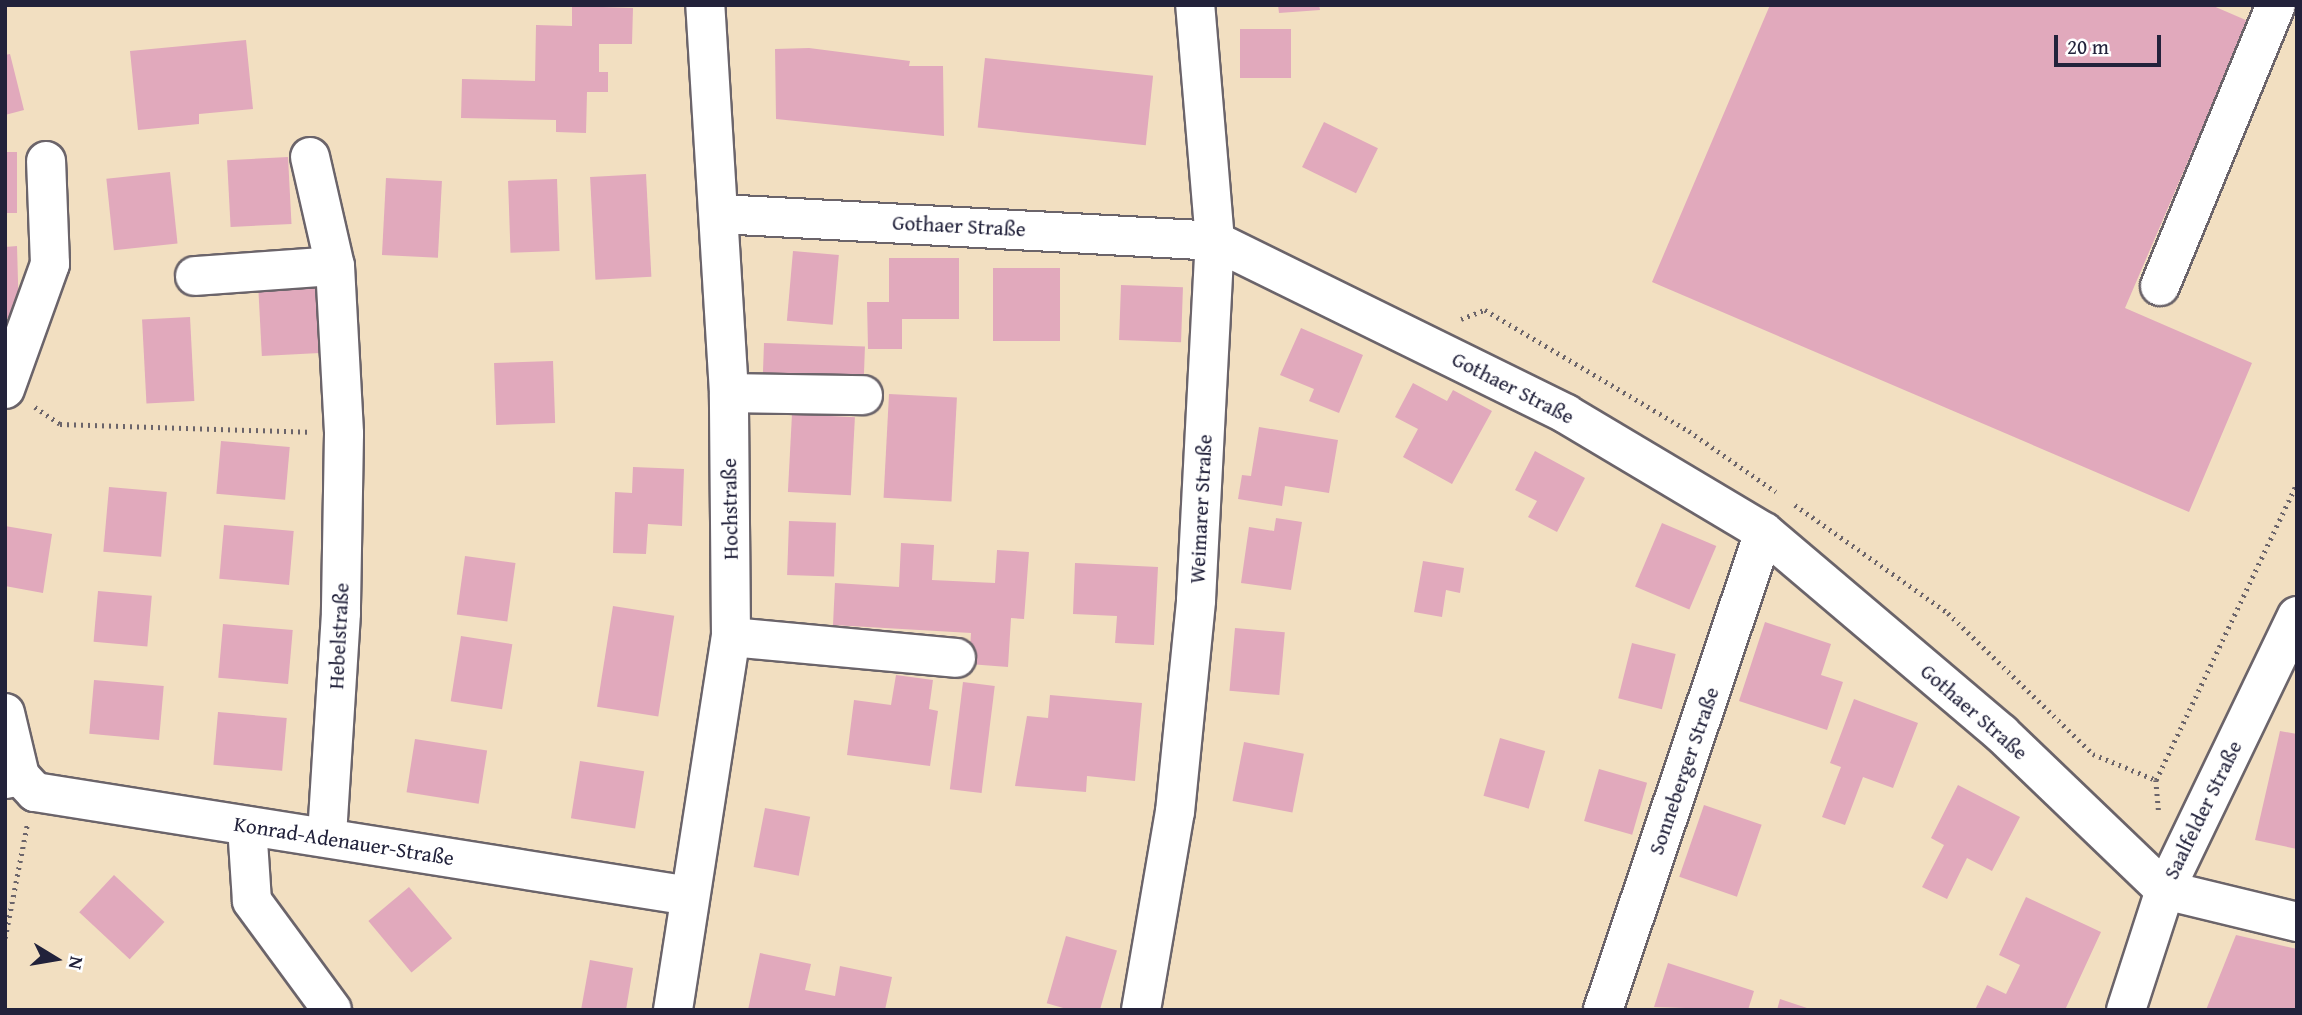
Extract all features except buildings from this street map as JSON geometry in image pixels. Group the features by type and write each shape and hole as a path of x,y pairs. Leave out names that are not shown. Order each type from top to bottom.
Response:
{"street":[{"name":"Hochstraße","path":"673,1010 732,637 729,393 705,5"},
{"name":"Weimarer Straße","path":"1141,1010 1175,812 1195,613 1215,241 1195,5"},
{"path":"2160,286 2276,5"},
{"name":"Hebelstraße","path":"310,157 335,265 344,434 341,612 327,838"},
{"path":"5,388 50,264 46,160"},
{"name":"Gothaer Straße","path":"720,214 1215,241 1566,414 1764,532 2001,733 2165,890"},
{"path":"195,276 335,265"},
{"path":"729,393 863,395"},
{"name":"Sonneberger Straße","path":"1603,1010 1764,532"},
{"name":"Saalfelder Straße","path":"2126,1010 2165,890 2297,615"},
{"path":"732,637 956,658"},
{"path":"5,713 20,782"},
{"name":"Konrad-Adenauer-Straße","path":"20,782 247,826 690,896"},
{"path":"247,826 252,901 332,1010"},
{"path":"2165,890 2297,922"}],"path":[{"path":"1412,338 1485,310 1689,431 1779,494"},
{"path":"5,388 60,424 344,434"},
{"path":"1790,502 1948,613 2093,754 2156,779 2297,483"},
{"path":"5,938 20,782"}]}
